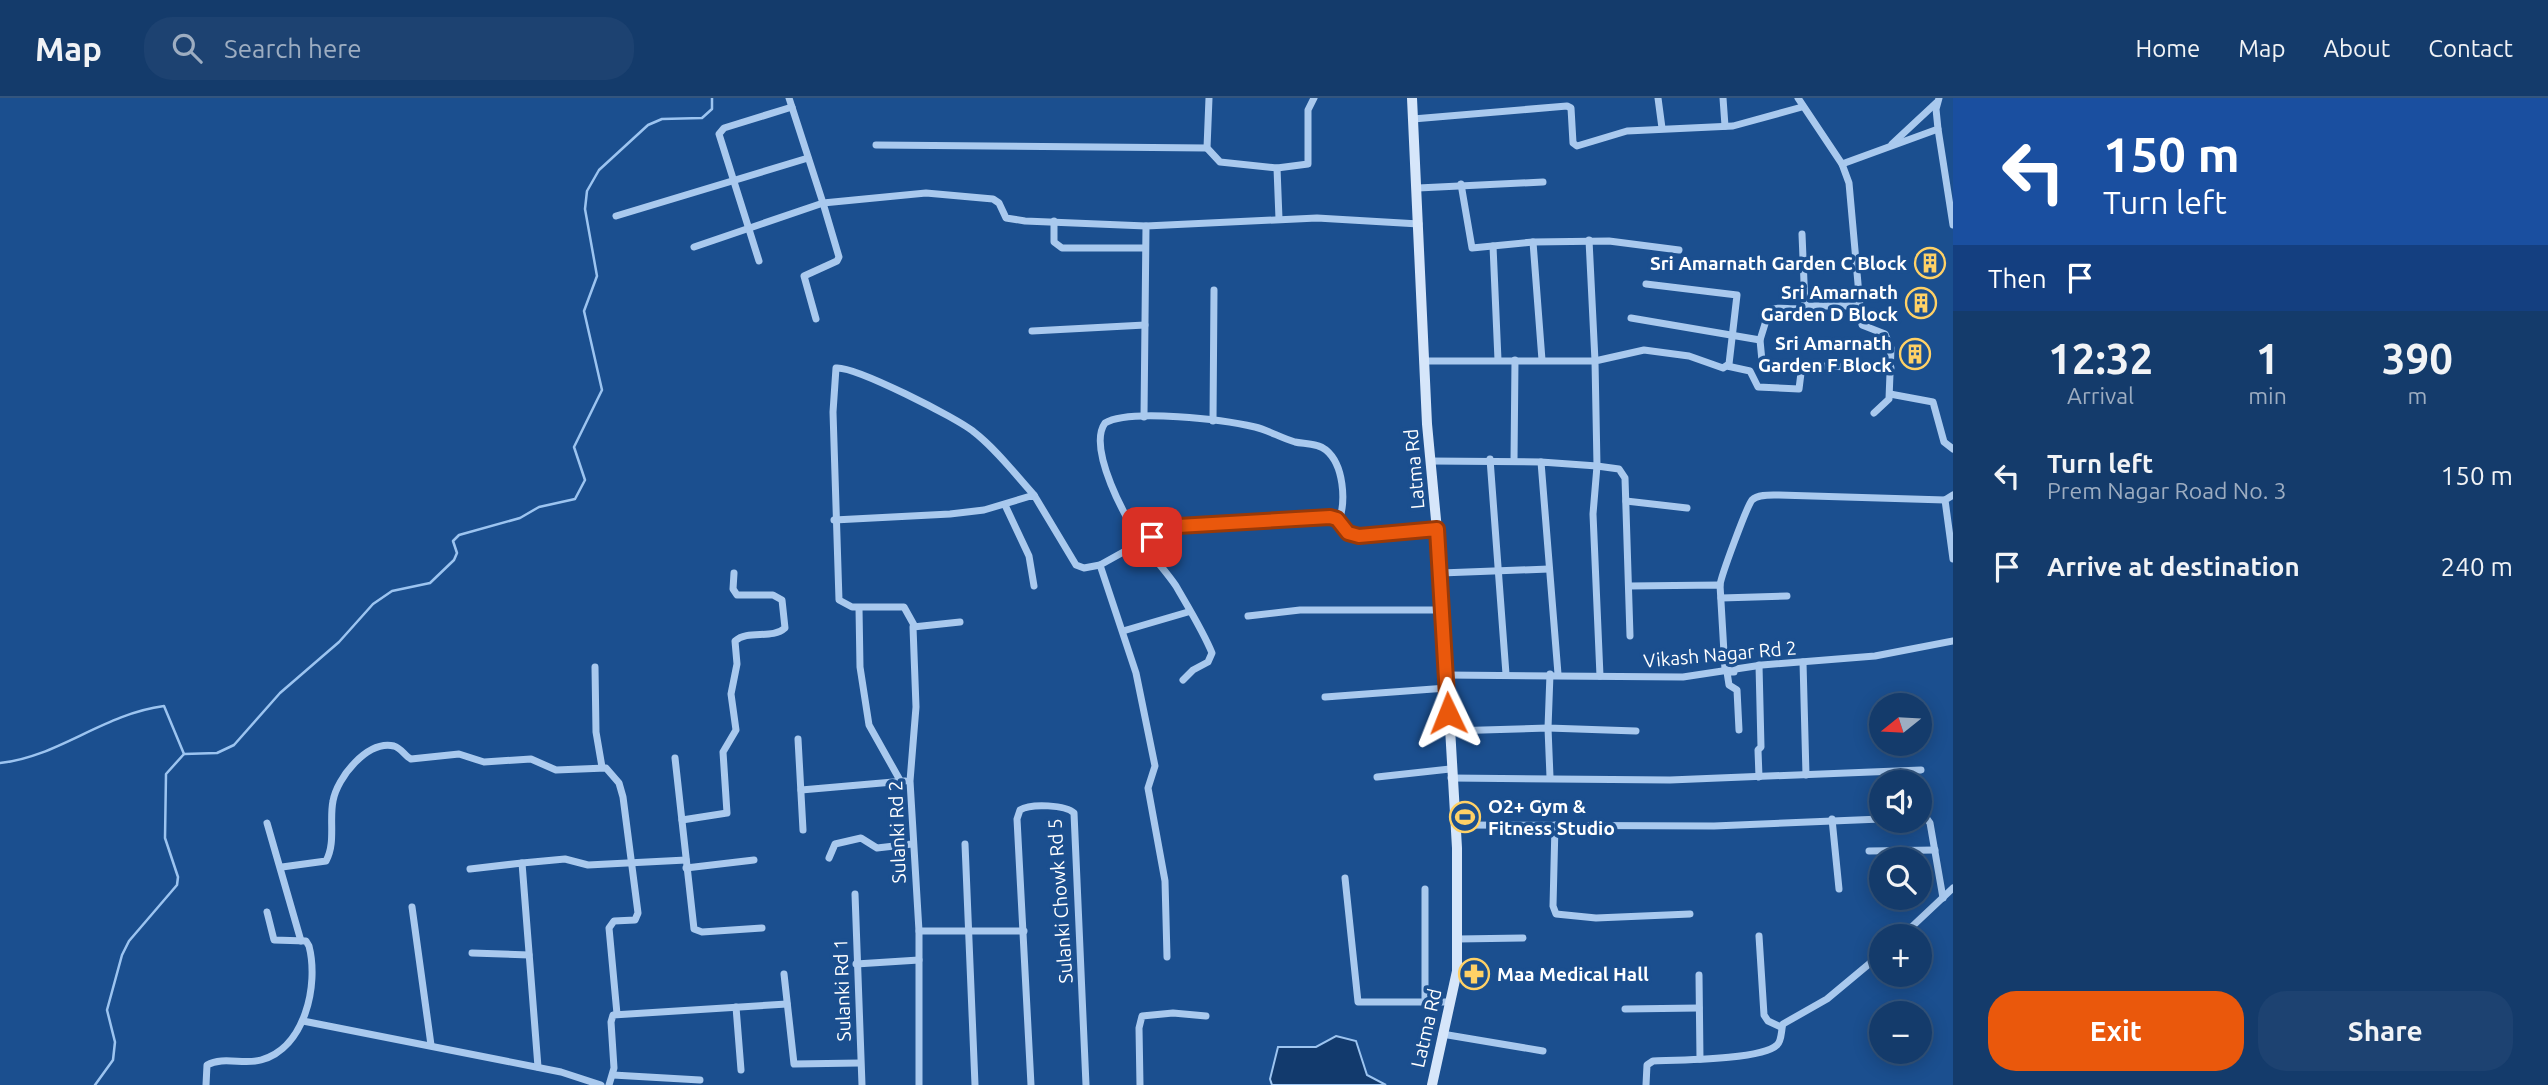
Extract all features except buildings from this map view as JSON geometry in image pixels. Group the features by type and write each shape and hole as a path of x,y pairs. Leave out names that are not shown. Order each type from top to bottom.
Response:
{"street":[{"path":"789,98 839,257 804,276 816,319"},
{"path":"1209,98 1207,148 1220,162 1278,168 1308,164 1308,110 1314,98"},
{"name":"Latma Rd","path":"1412,98 1430,461 1441,573 1448,731 1457,825 1457,971 1432,1085"},
{"path":"1658,98 1662,128"},
{"path":"1724,98 1726,126"},
{"path":"1798,98 1842,164 1852,198 1862,325 1888,338 1891,394 1887,403 1874,413"},
{"path":"1938,101 1938,129 1953,225"},
{"path":"1900,143 1892,144 1938,101"},
{"path":"1413,119 1567,106 1571,108 1573,143 1577,146 1627,131 1726,126 1802,107"},
{"path":"759,261 720,131 792,107"},
{"path":"1842,164 1938,129"},
{"path":"876,145 1207,148"},
{"path":"616,216 808,158"},
{"path":"1278,168 1279,219"},
{"path":"1418,188 1543,182"},
{"path":"1461,184 1471,247 1589,240 1679,250"},
{"path":"694,247 823,204 937,194 993,199 999,203 1007,219 1146,226 1279,219 1355,219 1419,223"},
{"path":"1054,221 1054,242 1062,248 1144,248"},
{"path":"1144,416 1146,226"},
{"path":"1802,234 1805,306"},
{"path":"1589,240 1595,361 1597,466 1593,514 1600,676"},
{"path":"1533,242 1542,360"},
{"path":"1493,246 1498,360"},
{"path":"1646,284 1735,293 1738,297 1734,335 1727,366"},
{"path":"1213,421 1214,290"},
{"path":"1860,306 1805,306 1800,309 1771,310 1760,340 1762,361 1802,366 1891,368"},
{"path":"1631,318 1760,340"},
{"path":"1032,331 1145,325"},
{"path":"1426,361 1595,361 1644,350 1750,371 1758,387 1799,389 1802,366"},
{"path":"1514,461 1515,360"},
{"path":"960,622 914,625 904,607 859,608 843,605 839,600 834,520 834,375 835,370 840,367 894,387 964,424 981,437 1034,495 1076,565 1084,568 1100,565 1178,526 1330,517 1339,521 1345,532 1359,536 1437,529"},
{"path":"1891,394 1933,402 1944,442 1953,449"},
{"path":"1183,680 1212,658 1210,649 1175,586 1142,542 1117,498 1104,461 1100,435 1102,426 1110,420 1144,416 1213,421 1255,427 1327,451 1341,482 1343,505 1339,521"},
{"path":"1490,460 1506,674"},
{"path":"1430,461 1541,462 1597,466 1622,471 1626,501 1630,636"},
{"path":"1541,462 1554,674 1548,728 1550,777"},
{"path":"834,520 950,514 1005,505 1034,495"},
{"path":"1725,670 1720,586 1726,561 1740,533 1749,504 1757,497 1779,495 1945,500 1953,495"},
{"path":"1945,500 1953,559"},
{"path":"1626,501 1687,508"},
{"path":"1005,505 1026,548 1034,586"},
{"path":"1100,565 1142,694 1155,766 1148,788 1165,881 1167,957"},
{"path":"1441,573 1549,569"},
{"path":"682,820 727,813 723,752 736,730 731,694 737,664 737,638 777,633 785,628 782,600 773,595 737,595 733,589 734,573"},
{"path":"1629,586 1720,586"},
{"path":"1721,598 1787,597"},
{"path":"859,608 860,667 869,724 901,782"},
{"path":"1248,616 1300,610 1443,610"},
{"path":"1123,631 1188,612"},
{"name":"Sulanki Rd 2","path":"914,625 916,715 910,781 919,931 919,1085"},
{"name":"Vikash Nagar Rd 2","path":"1446,675 1554,674 1654,679 1759,665 1875,656 1953,640"},
{"path":"1802,662 1806,775"},
{"path":"1759,665 1759,777"},
{"path":"595,667 596,732 602,768"},
{"path":"1735,668 1735,672 1727,672 1729,685 1737,690 1739,730"},
{"path":"1325,697 1447,688"},
{"path":"1448,731 1548,728 1636,731"},
{"path":"798,739 803,830"},
{"path":"282,867 326,861 331,849 332,802 337,788 360,757 388,746 399,748 411,759 459,754 484,762 531,759 556,770 602,768 612,773 619,783 638,918 614,921 609,928 617,1014"},
{"path":"675,758 692,923 697,932 762,928"},
{"path":"1377,777 1451,774 1670,780 1869,772"},
{"path":"801,790 910,781"},
{"name":"Sulanki Chowk Rd 5","path":"1024,931 1017,819 1023,807 1073,810 1086,1085"},
{"path":"1457,825 1714,826 1869,819"},
{"path":"1832,820 1839,889"},
{"path":"268,823 301,941"},
{"path":"1555,825 1553,906 1556,914 1596,918 1689,914"},
{"path":"1931,833 1943,898"},
{"path":"830,858 835,844 861,838 877,848 912,844"},
{"path":"965,844 975,1085"},
{"path":"470,869 565,859 588,865 632,861 686,864 754,860"},
{"path":"522,863 538,1067"},
{"path":"1345,878 1358,1002 1450,1002"},
{"path":"1915,924 1953,888"},
{"path":"1425,889 1425,1000"},
{"name":"Sulanki Rd 1","path":"855,894 862,1085"},
{"path":"412,906 431,1045"},
{"path":"206,1085 207,1065 266,1059 298,1032 303,1021 309,991 310,951 306,942 274,940 267,912"},
{"path":"919,931 1024,931 1031,1085"},
{"path":"1759,936 1764,1015 1768,1021 1781,1027"},
{"path":"1458,939 1523,939"},
{"path":"472,953 529,955"},
{"path":"856,964 919,960"},
{"path":"1781,1027 1827,999 1869,964"},
{"path":"784,974 794,1064 860,1063"},
{"path":"1699,975 1700,1059"},
{"path":"609,1085 613,1075 611,1019 617,1014 787,1004"},
{"path":"736,1007 741,1070"},
{"path":"1625,1009 1699,1008"},
{"path":"1140,1085 1139,1028 1142,1016 1174,1013 1206,1016"},
{"path":"303,1021 431,1045 491,1060 538,1067 601,1085"},
{"path":"1646,1085 1649,1062 1752,1053 1775,1047 1780,1042 1781,1027"},
{"path":"1442,1034 1543,1052"},
{"path":"613,1075 700,1080"}],"water":[{"path":"1336,1036 1356,1041 1367,1075 1386,1085 1272,1085 1270,1079 1278,1047 1316,1047"}],"waterway":[{"path":"95,1085 113,1060 115,1042 107,1010 122,955 129,941 177,885 178,877 165,838 166,774 184,754 217,753 234,745 280,693 339,642 373,604 392,591 430,583 454,560 457,553 453,541 459,535 520,518 539,507 575,499 585,480 574,447 602,390 584,311 597,276 585,209 587,191 599,170 648,125 662,119 702,118 712,109 712,98"},
{"path":"0,763 42,753 121,717 164,706 184,754"}],"place":[{"name":"Sri Amarnath Garden C Block","path":"1930,263"},
{"name":"Sri Amarnath Garden D Block","path":"1921,303"},
{"name":"Sri Amarnath Garden F Block","path":"1915,354"},
{"name":"O2+ Gym & Fitness Studio","path":"1465,817"},
{"name":"Maa Medical Hall","path":"1474,974"}],"route":[{"path":"1152,537 1163,530 1178,526 1330,517 1339,521 1345,532 1359,536 1437,529 1448,713"}]}
